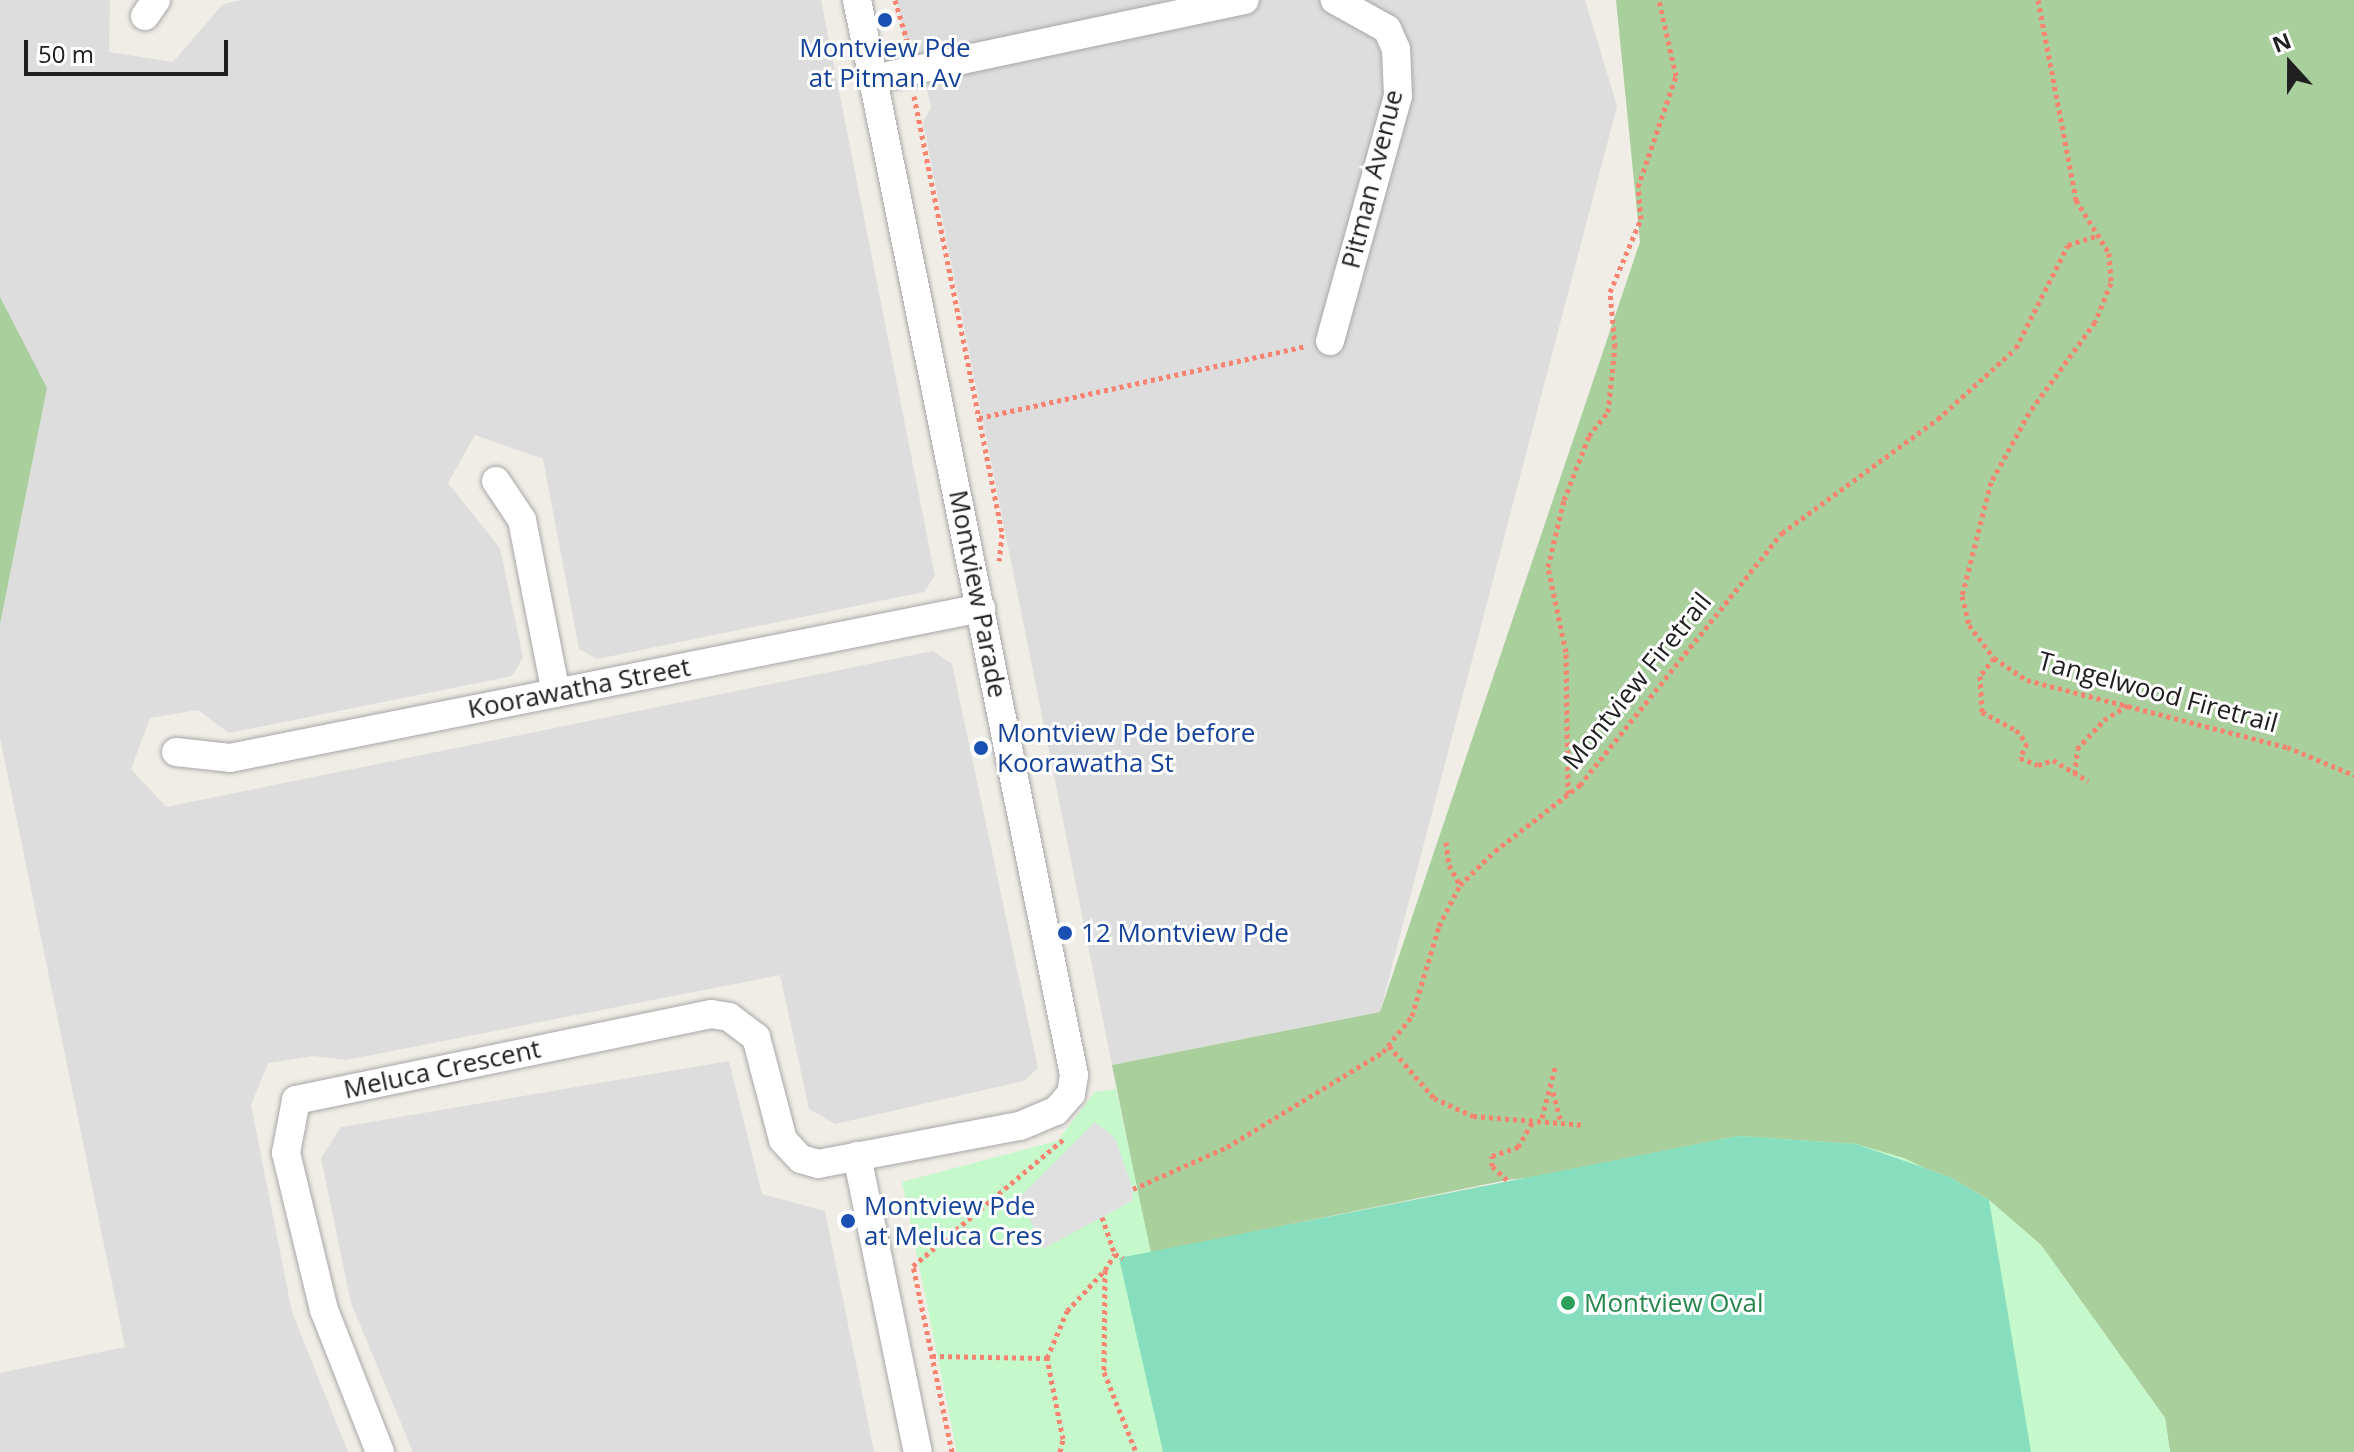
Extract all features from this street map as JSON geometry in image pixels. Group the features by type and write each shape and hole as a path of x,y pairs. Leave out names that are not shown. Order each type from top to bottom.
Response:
{"street":[{"name":"Montview Parade","path":"857,0 1074,1075 1071,1094 1056,1111 1020,1126 857,1156"},
{"path":"873,79 1245,0"},
{"name":"Pitman Avenue","path":"1330,341 1398,96 1396,49 1387,29 1335,0"},
{"path":"496,481 522,520 556,693"},
{"name":"Koorawatha Street","path":"176,752 230,758 981,608"},
{"name":"Meluca Crescent","path":"380,1452 324,1310 286,1153 296,1100 711,1014 729,1017 756,1037 790,1152 818,1164 857,1156"},
{"path":"857,1156 918,1452"}],"path":[{"path":"895,0 903,39 912,49"},
{"path":"1568,794 1566,652 1548,567 1564,500 1589,436 1608,412 1615,347 1610,292 1641,219 1638,187 1676,76 1659,0"},
{"name":"Tangelwood Firetrail","path":"2038,0 2076,200 2095,236 2109,253 2111,283 2095,322 2029,413 1991,482 1962,596 1969,625 1994,658 2027,680 2287,747 2354,775"},
{"name":"Montview Firetrail","path":"1133,1189 1227,1147 1389,1046 1412,1016 1439,926 1460,885 1495,851 1568,794 1782,533 1938,419 2016,348 2068,245 2095,236"},
{"path":"979,418 1330,341"},
{"path":"1994,658 1980,676 1982,712 2027,743 2020,758 2038,765 2053,760 2088,781"},
{"path":"2075,774 2077,749 2104,720 2128,705"},
{"path":"1446,842 1449,865 1460,885"},
{"path":"1389,1046 1434,1098 1473,1116 1542,1118 1585,1125"},
{"path":"1542,1118 1553,1092 1556,1064"},
{"path":"1553,1092 1561,1122"},
{"path":"1507,1180 1492,1166 1492,1156 1518,1147 1534,1120"},
{"path":"952,1452 913,1266 1071,1133"},
{"path":"1102,1217 1115,1254 1123,1258"},
{"path":"1060,1452 1063,1439 1047,1358 1067,1311 1105,1270 1115,1254"},
{"path":"1105,1270 1104,1372 1136,1452"},
{"path":"932,1356 1047,1358"}],"shaded area":[{"path":"0,0 110,0 109,52 173,62 223,4 242,0 821,0 935,576 924,592 597,659 579,649 543,459 475,435 448,483 500,548 523,658 512,676 229,733 198,710 150,718 131,769 166,807 933,651 952,664 1038,1068 1024,1081 835,1124 809,1109 780,975 346,1060 313,1056 268,1063 251,1105 292,1312 348,1452 0,1452 0,1373 125,1347 0,738"},
{"path":"897,0 1585,0 1617,106 1380,1012 1112,1065 923,123 931,107 918,48 904,38"},
{"path":"729,1061 762,1194 825,1211 874,1452 413,1452 351,1303 321,1158 341,1127"},
{"path":"1095,1122 1115,1138 1133,1189 1132,1201 1043,1249 1020,1197"}],"green space":[{"path":"1616,0 2354,0 2354,1452 2170,1452 2165,1418 2041,1245 1989,1200 1950,1177 1856,1144 1507,1180 1150,1253 1112,1065 1380,1012 1640,242"},
{"path":"0,297 47,388 0,624"},
{"name":"Montview Oval","path":"1116,1089 1151,1253 1738,1136 1856,1144 1904,1158 1989,1200 2041,1245 2165,1418 2170,1452 957,1452 902,1182 1057,1141 1095,1092"},
{"name":"Montview Oval","path":"1738,1136 1856,1144 1950,1177 1989,1200 2031,1452 1163,1452 1119,1258"}],"place":[{"name":"Montview Pde at Pitman Av","path":"885,20"},
{"name":"Montview Pde before Koorawatha St","path":"981,748"},
{"name":"12 Montview Pde","path":"1065,933"},
{"name":"Montview Pde at Meluca Cres","path":"848,1221"},
{"name":"Montview Oval","path":"1568,1303"}]}
